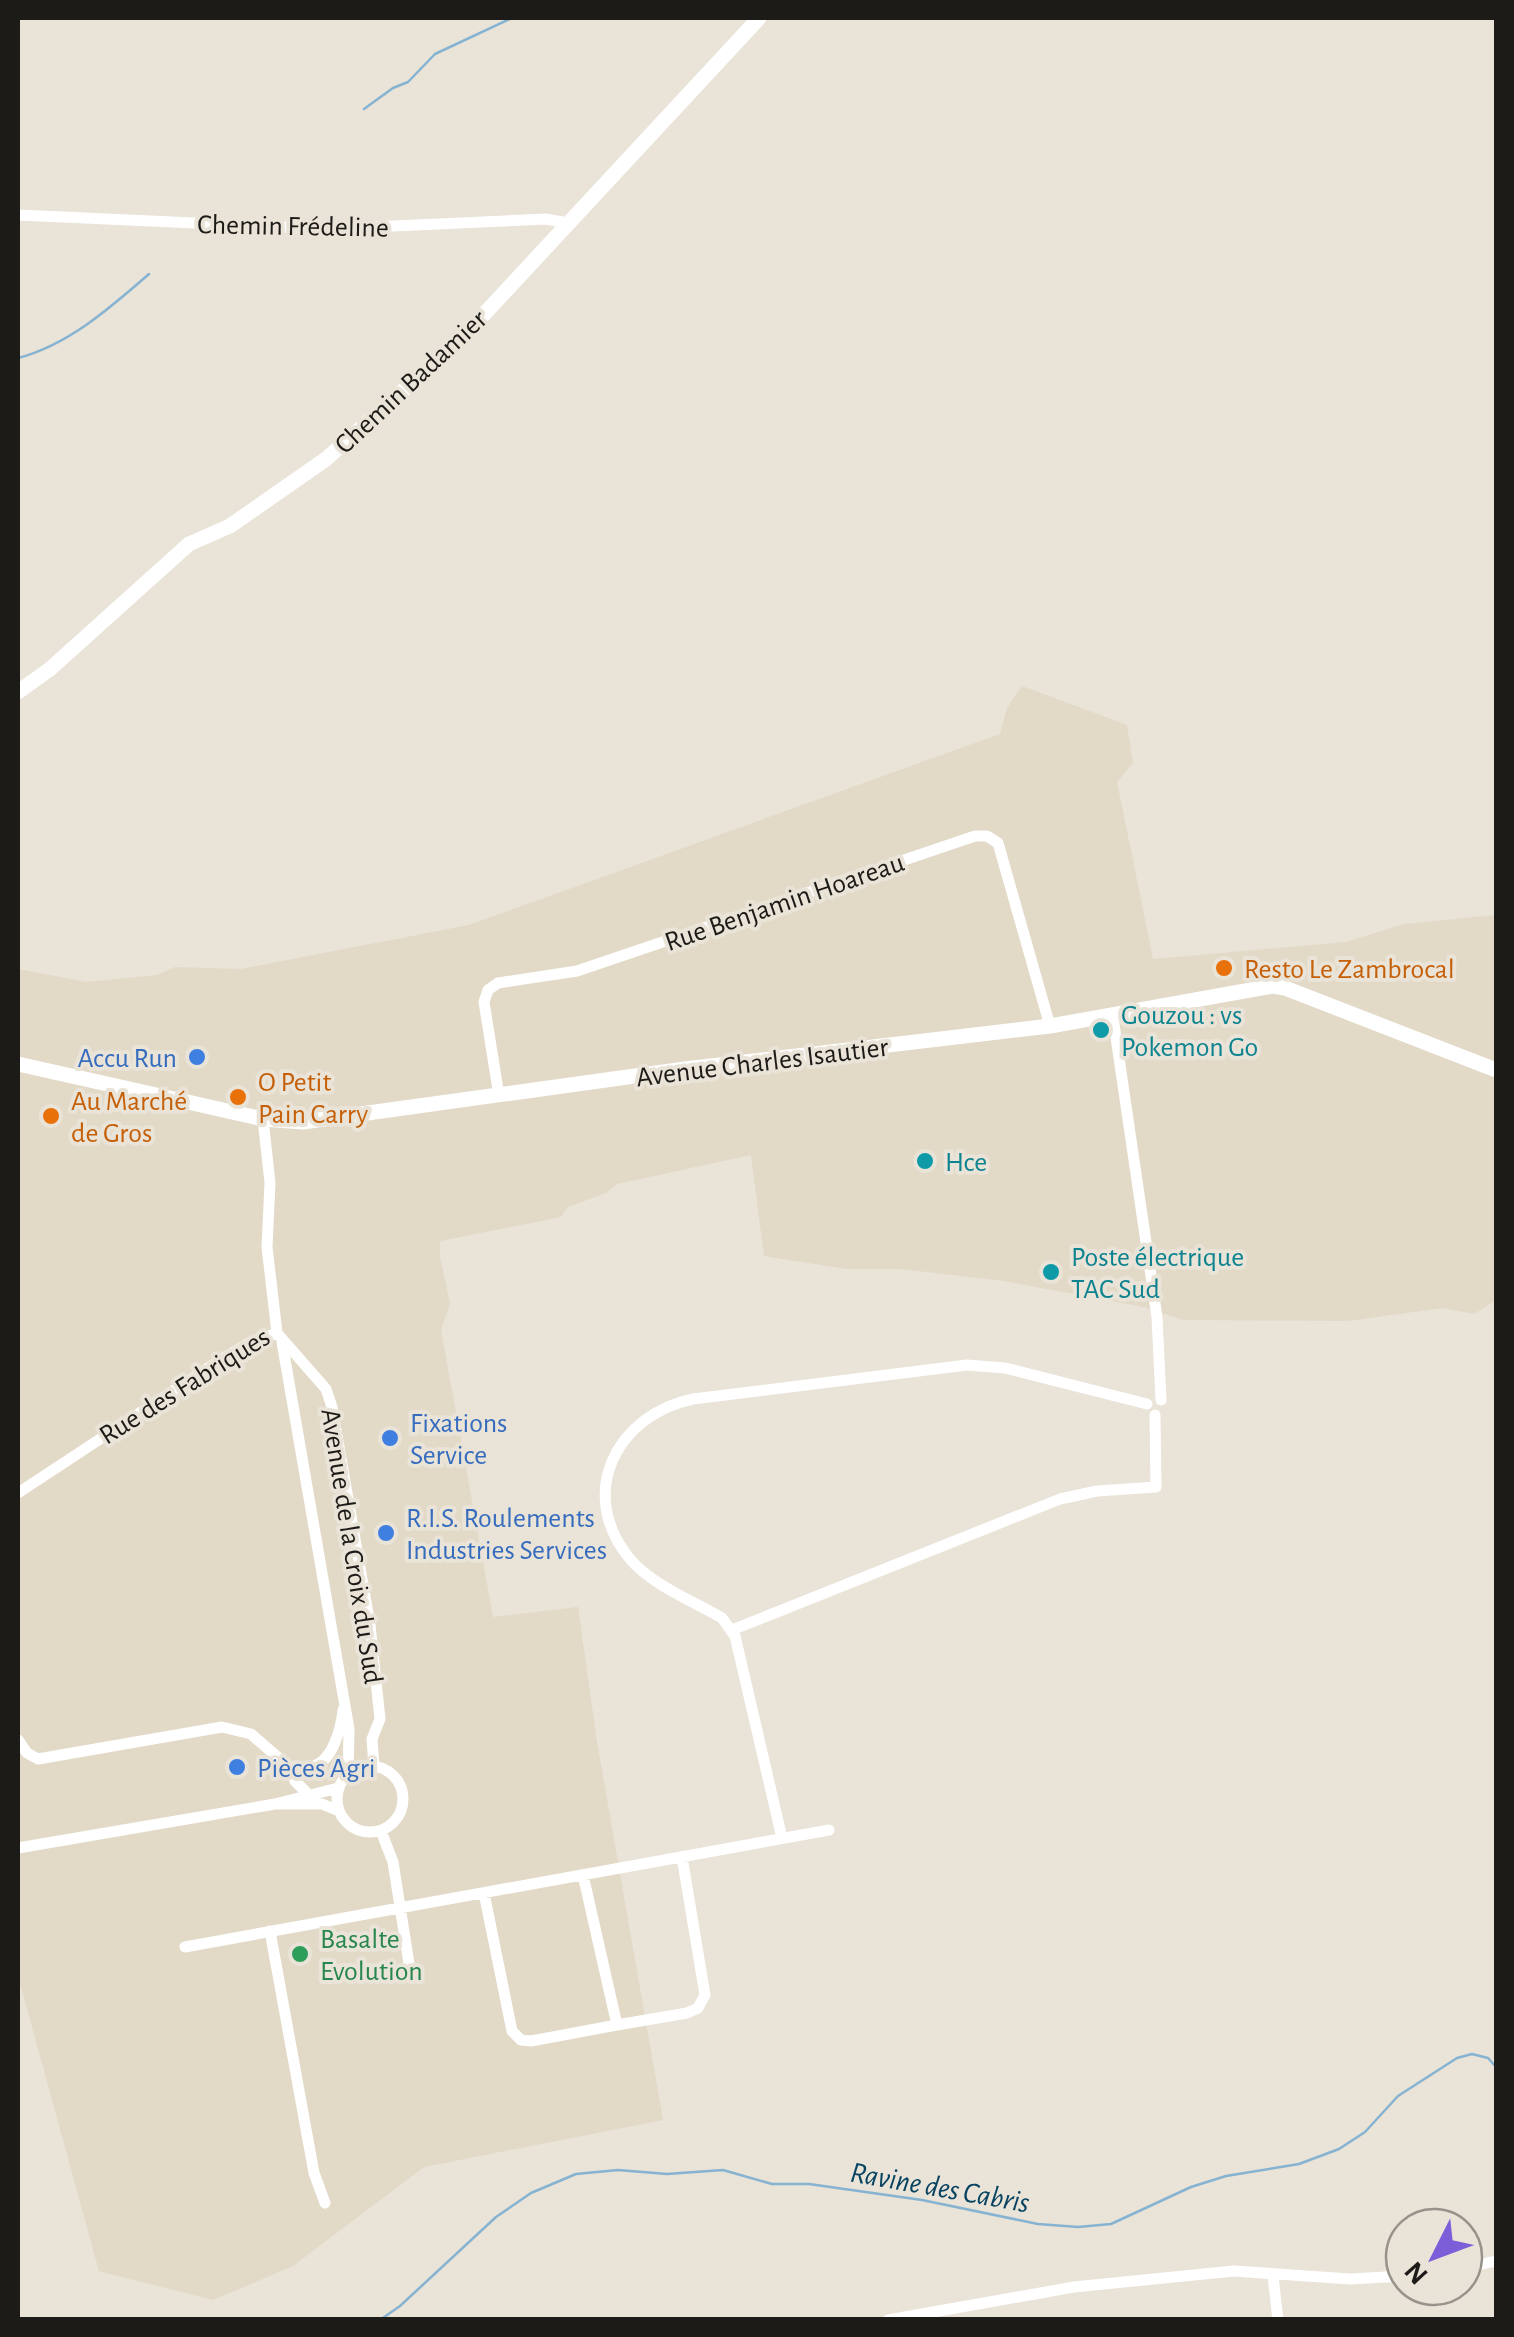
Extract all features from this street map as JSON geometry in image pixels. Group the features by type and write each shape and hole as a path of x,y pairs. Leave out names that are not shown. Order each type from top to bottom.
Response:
{"street":[{"name":"Chemin Badamier","path":"18,692 50,670 190,544 230,526 326,459 462,338 759,18"},
{"name":"Chemin Frédeline","path":"18,215 326,229 546,219 568,223"},
{"name":"Rue Benjamin Hoareau","path":"499,1096 484,1002 488,990 498,983 577,970 974,836 987,836 998,842 1050,1026"},
{"name":"Avenue Charles Isautier","path":"18,1064 264,1119 304,1122 685,1069 1050,1026 1272,986 1496,1070"},
{"path":"732,1630 1060,1499 1097,1491 1156,1487 1153,1405 1158,1363 1157,1317 1113,1016"},
{"name":"Rue des Fabriques","path":"18,1493 217,1362 251,1342 280,1337 267,1247 270,1183 264,1119"},
{"name":"Avenue de la Croix du Sud","path":"280,1337 349,1729 348,1774"},
{"name":"Avenue de la Croix du Sud","path":"280,1337 326,1389 332,1407 372,1641 380,1719 372,1740 374,1766"},
{"path":"782,1838 732,1630 722,1618 642,1571 616,1540 608,1518 607,1480 619,1446 631,1430 659,1410 693,1399 967,1365 1004,1368 1153,1405"},
{"path":"289,1767 312,1767 325,1760 340,1727 344,1702"},
{"path":"18,1740 27,1753 38,1758 222,1727 240,1729 289,1767 295,1781 308,1794"},
{"path":"274,1804 322,1804 339,1811 353,1828 366,1832 381,1830 398,1817 403,1798 400,1785 392,1774 374,1766 360,1767 348,1774 338,1788 339,1811"},
{"path":"18,1848 274,1804 338,1788"},
{"path":"381,1830 394,1862 410,1970"},
{"path":"185,1947 830,1830"},
{"path":"484,1893 512,2031 521,2040 531,2042 687,2013 698,2008 705,1995 682,1856"},
{"path":"583,1874 617,2026"},
{"path":"270,1931 314,2173 325,2202"},
{"path":"888,2320 1074,2287 1234,2271 1272,2276 1384,2277"},
{"path":"1272,2276 1278,2320"}],"shaded area":[{"path":"1022,686 1127,725 1133,763 1117,782 1153,959 1346,942 1404,924 1496,915 1496,1300 1474,1314 1443,1308 1347,1321 1183,1320 1144,1307 1004,1281 901,1269 846,1269 764,1256 751,1155 617,1184 606,1193 568,1207 561,1217 440,1241 450,1304 441,1330 493,1617 578,1607 597,1742 663,2120 424,2167 293,2266 213,2300 99,2271 18,1976 18,969 86,982 157,975 175,967 241,969 469,925 1000,734 1007,708"}],"waterway":[{"path":"364,109 408,82 435,54 512,18"},
{"path":"18,358 71,335 149,274"},
{"name":"Ravine des Cabris","path":"380,2320 496,2217 531,2193 576,2174 723,2170 772,2184 809,2184 922,2200 1038,2224 1111,2224 1191,2187 1226,2176 1299,2164 1339,2149 1365,2132 1398,2096 1457,2058 1472,2054 1488,2058 1496,2067"}],"place":[{"name":"Resto Le Zambrocal","path":"1224,968"},
{"name":"Gouzou : vs Pokemon Go","path":"1101,1030"},
{"name":"Accu Run","path":"197,1057"},
{"name":"O Petit Pain Carry","path":"238,1097"},
{"name":"Au Marché de Gros","path":"51,1116"},
{"name":"Hce","path":"925,1161"},
{"name":"Poste électrique TAC Sud","path":"1051,1272"},
{"name":"Fixations Service","path":"390,1438"},
{"name":"R.I.S. Roulements Industries Services","path":"386,1533"},
{"name":"Pièces Agri","path":"237,1767"},
{"name":"Basalte Evolution","path":"300,1954"}]}
